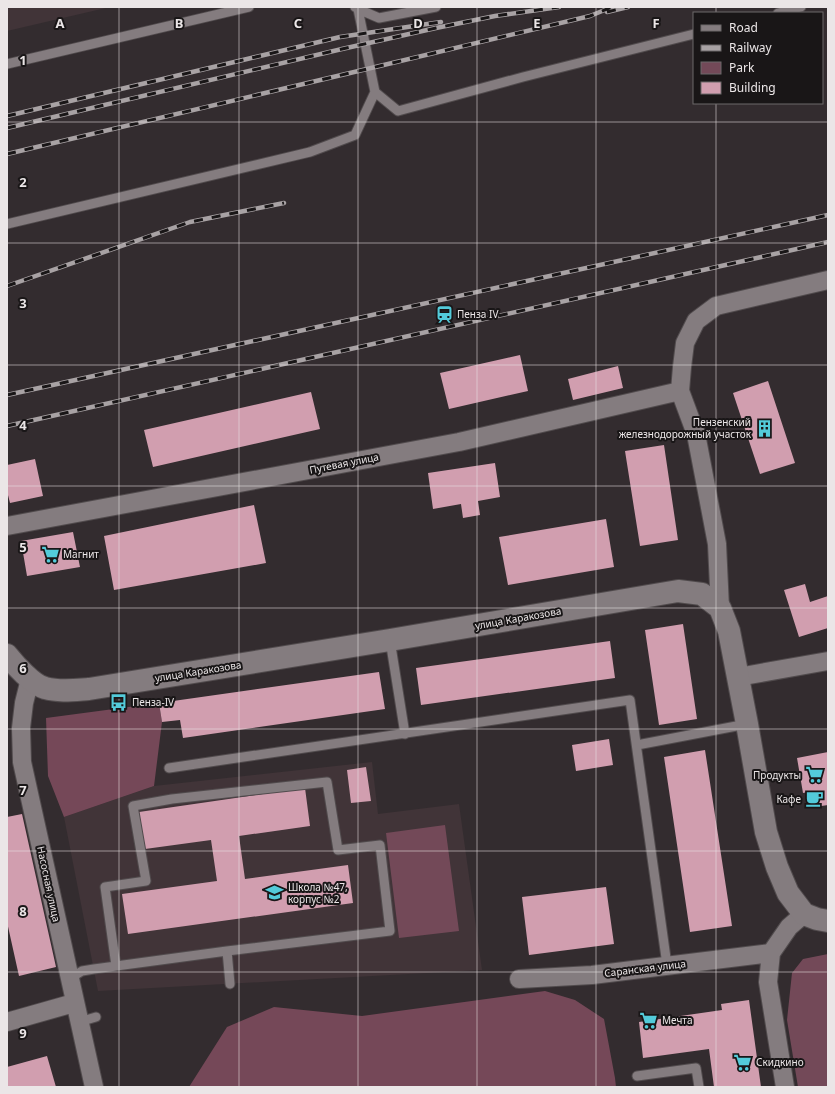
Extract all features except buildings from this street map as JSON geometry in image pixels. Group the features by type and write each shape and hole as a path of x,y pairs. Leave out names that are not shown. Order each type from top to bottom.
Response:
{"main road":[{"name":"улица Каракозова","path":"7,655 30,680 44,688 66,691 89,689 390,640 678,591 702,594 720,608"},
{"path":"720,608 729,631 766,832 777,867 788,893 804,914 828,921"}],"street":[{"path":"720,608 717,544 696,434 680,391 685,344 696,321 716,306 828,280"},
{"name":"Путевая улица","path":"7,526 459,442 680,391"},
{"path":"738,677 828,661"},
{"name":"Насосная улица","path":"30,680 24,703 21,728 22,762 74,1003 94,1087"},
{"path":"785,1087 768,982 771,953 789,927 804,914"},
{"name":"Саранская улица","path":"519,978 592,975 771,953"},
{"path":"7,1022 74,1003"}],"lane":[{"path":"7,64 249,7"},
{"path":"357,8 379,18 436,7"},
{"path":"782,12 802,7"},
{"path":"7,224 310,152 355,135 375,92 357,8"},
{"path":"375,92 398,110 693,34"},
{"path":"390,640 405,734"},
{"path":"169,768 630,700 667,965"},
{"path":"636,745 747,724"},
{"path":"69,979 82,971 390,931 380,845 338,850 327,782 172,799 133,806 146,881 105,887 116,966"},
{"path":"227,951 230,984"},
{"path":"79,1022 96,1017"},
{"path":"637,1076 696,1068 699,1087"}],"shaded area":[{"path":"7,7 110,7 7,31"},
{"path":"159,703 162,722 154,786 64,817 48,776 46,718"},
{"name":"Школа №47, корпус №2","path":"372,762 378,814 459,804 482,970 98,991 64,817 154,786"},
{"path":"545,991 575,1000 604,1019 616,1087 189,1087 227,1027 274,1007 362,1016"}],"green space":[{"path":"445,825 459,931 399,938 386,833"},
{"path":"828,954 828,1087 798,1087 787,1020 792,973 803,959"}],"railway":[{"path":"7,128 436,28 495,16 559,7"},
{"path":"7,154 590,16 612,7"},
{"path":"607,12 628,7"},
{"path":"7,116 340,37 441,22"},
{"path":"7,286 190,222 284,203"},
{"path":"7,395 828,215"},
{"path":"7,426 828,242"}],"place":[{"name":"Пенза IV","path":"444,314"},
{"name":"Пензенский железнодорожный участок","path":"764,428"},
{"name":"Магнит","path":"50,554"},
{"name":"Пенза-IV","path":"119,702"},
{"name":"Продукты","path":"814,775"},
{"name":"Кафе","path":"814,799"},
{"name":"Школа №47, корпус №2","path":"275,893"},
{"name":"Мечта","path":"649,1020"},
{"name":"Скидкино","path":"743,1062"}]}
